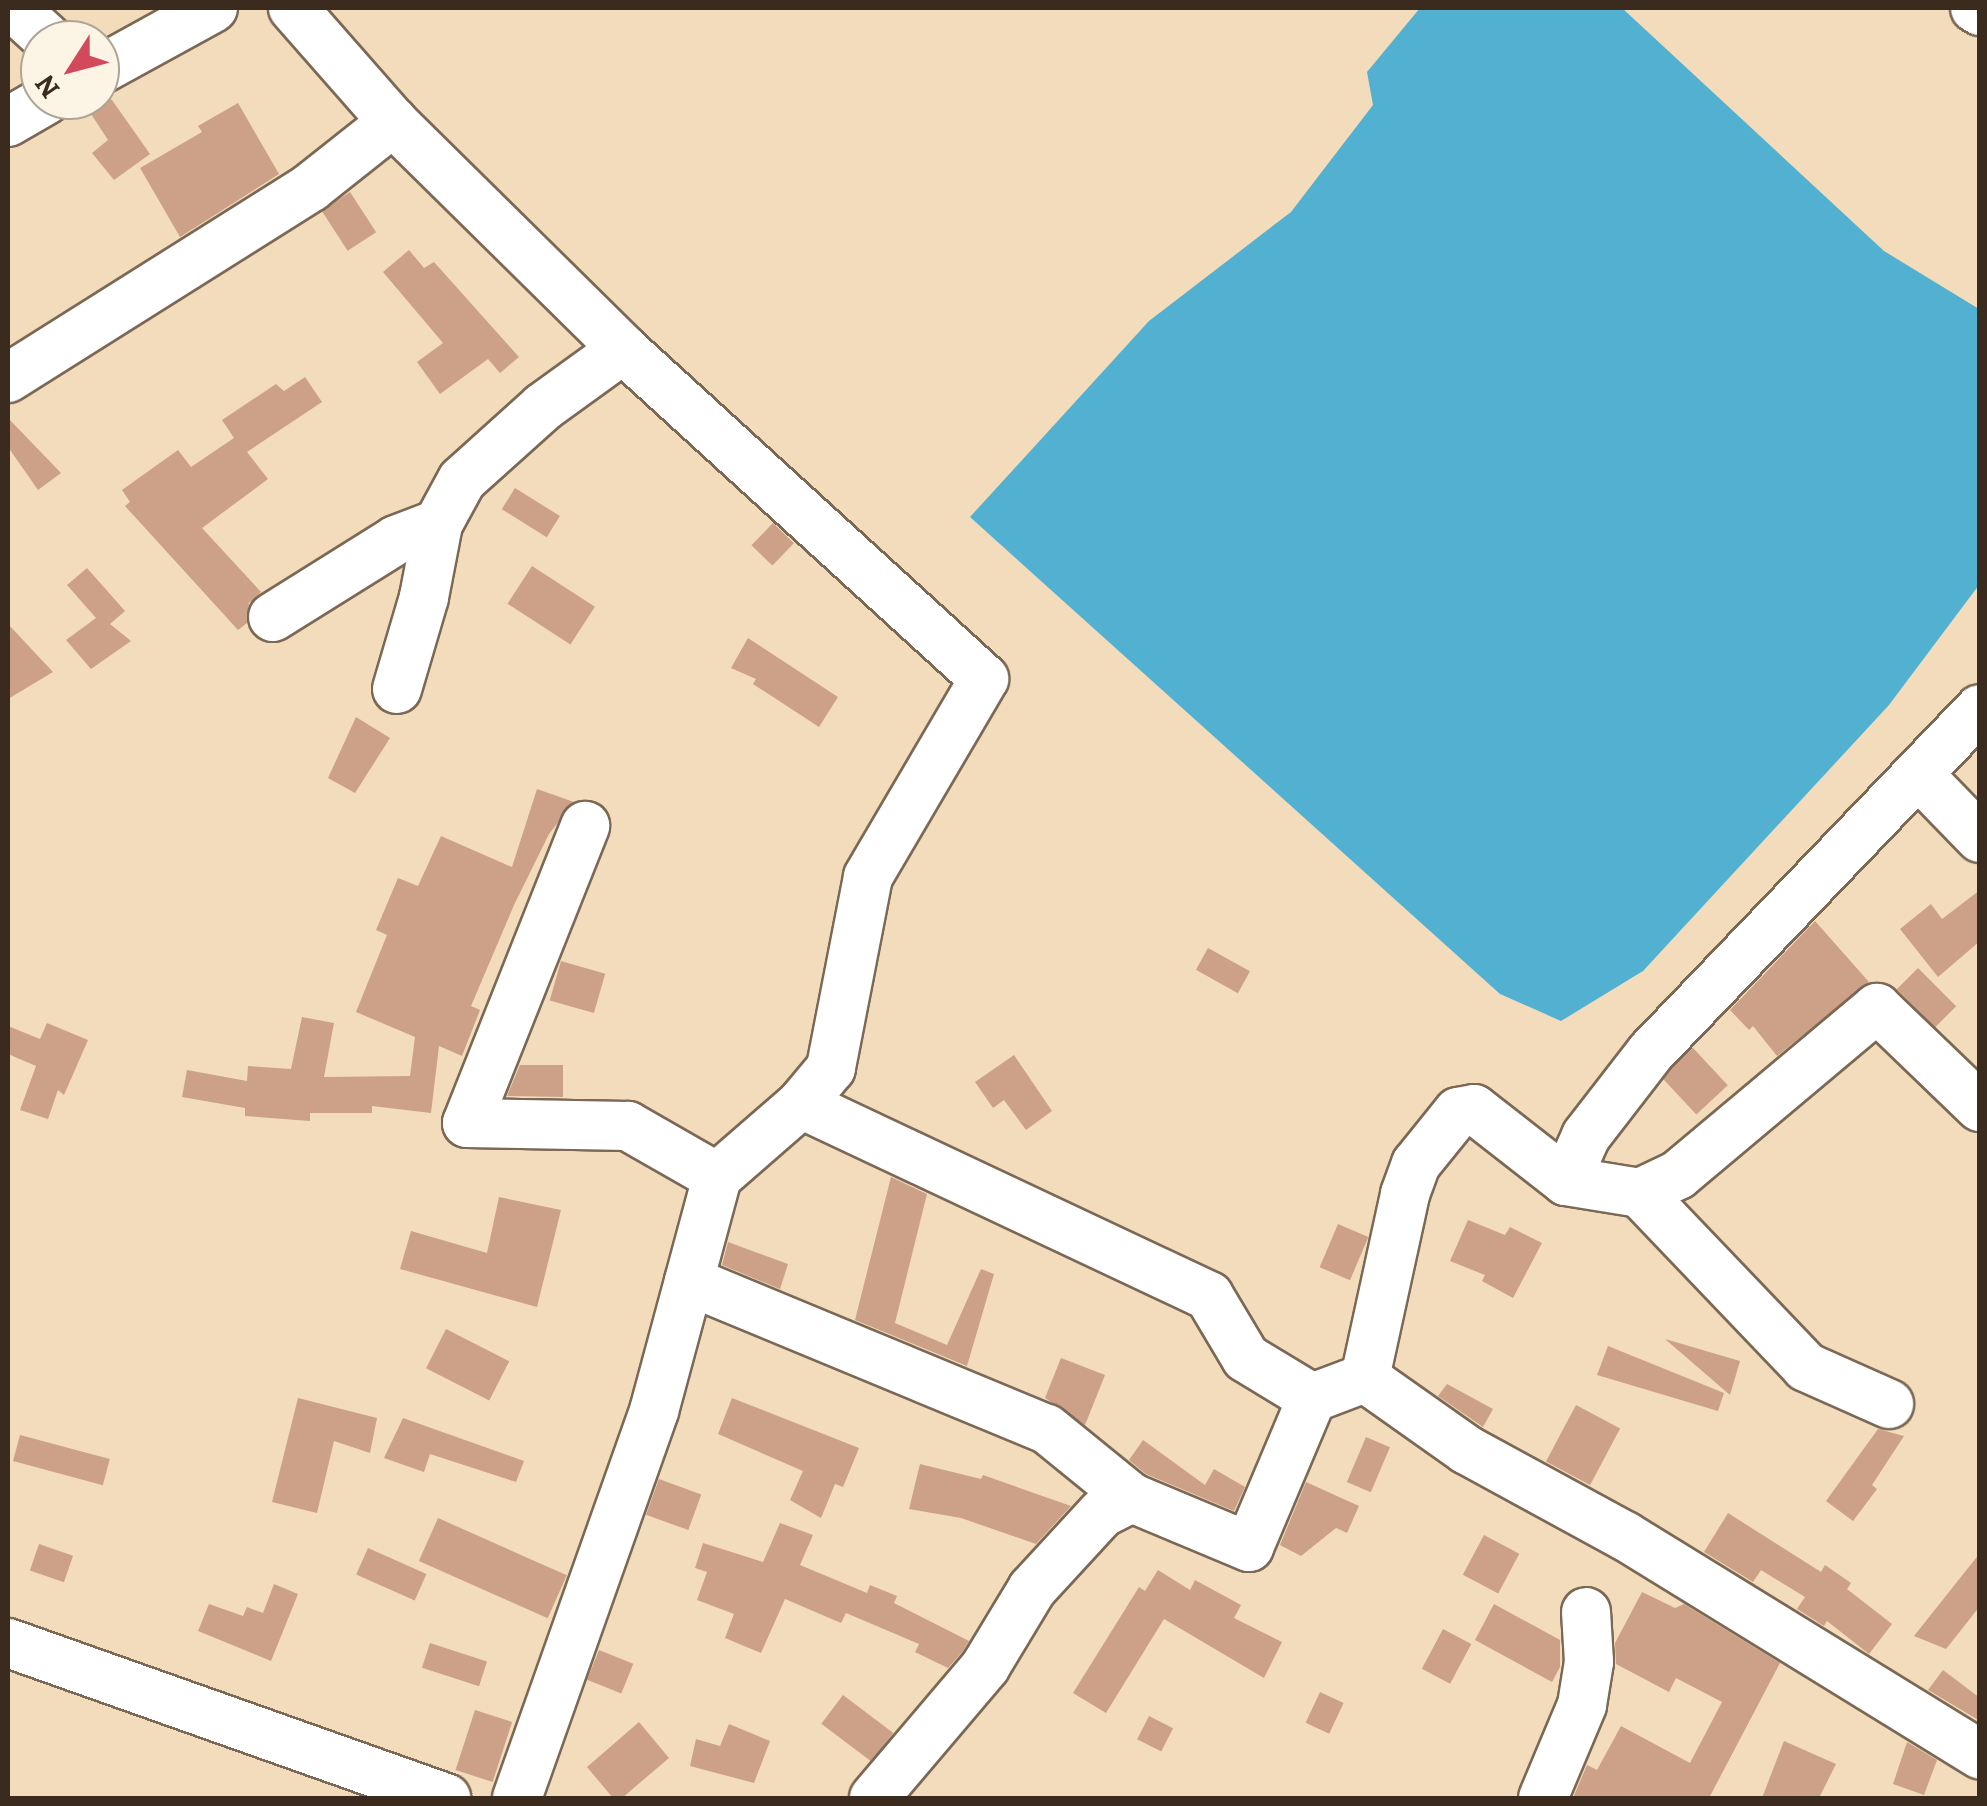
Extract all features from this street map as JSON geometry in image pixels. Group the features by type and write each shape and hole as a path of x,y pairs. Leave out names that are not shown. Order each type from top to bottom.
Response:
{"street":[{"path":"120,59 213,8"},
{"path":"292,8 393,122 624,349 984,679 868,877 831,1068 800,1104 717,1177 654,1411 516,1798"},
{"path":"8,378 311,187 393,122"},
{"path":"397,689 424,598 438,524 462,480 543,408 624,349"},
{"path":"273,617 396,540 438,524"},
{"path":"1566,1181 1586,1136 1650,1052 1980,709"},
{"path":"1918,774 1980,838"},
{"path":"585,826 467,1123 628,1126 717,1177"},
{"path":"1365,1378 1405,1194 1416,1164 1458,1112 1474,1109 1566,1181 1640,1193 1678,1175 1877,1008 1980,1107"},
{"path":"800,1104 1209,1296 1246,1358 1312,1398"},
{"path":"1640,1193 1806,1367 1889,1404"},
{"path":"689,1281 1047,1429 1132,1498 1249,1547 1312,1398 1365,1378"},
{"path":"1365,1378 1467,1450 1625,1536 1980,1754"},
{"path":"874,1798 984,1668 1032,1589 1102,1513 1132,1498"},
{"path":"1543,1798 1582,1705 1589,1662 1586,1612"},
{"path":"8,1643 446,1798"}],"water":[{"path":"1420,8 1622,8 1884,251 1979,309 1979,585 1889,705 1643,971 1561,1021 1500,994 970,517 1149,321 1291,212 1373,105 1367,72"}],"building":[{"path":"238,103 279,174 180,237 140,168 202,132 198,126"},
{"path":"120,111 150,154 114,180 92,153 108,140 95,120 120,120"},
{"path":"350,192 376,232 348,251 321,211"},
{"path":"409,250 424,268 434,262 519,357 500,373 488,359 440,394 417,362 443,343 383,272"},
{"path":"305,377 322,402 247,452 268,479 202,528 261,592 249,603 247,623 238,630 125,506 130,502 122,490 178,450 191,467 234,438 222,420 276,384 284,391"},
{"path":"8,418 61,473 38,490 8,447"},
{"path":"515,488 560,516 547,537 502,509"},
{"path":"773,523 794,543 772,565 751,545"},
{"path":"532,566 595,607 570,645 507,604"},
{"path":"87,568 125,611 110,624 131,641 91,669 66,640 96,618 67,585"},
{"path":"8,624 53,672 8,699"},
{"path":"748,638 838,697 819,727 753,684 756,679 731,668"},
{"path":"356,717 390,738 355,793 328,778"},
{"path":"537,789 574,802 549,834 514,905 471,1006 480,1010 462,1056 439,1046 431,1113 372,1106 372,1113 310,1113 310,1121 245,1116 245,1108 182,1097 187,1070 247,1081 248,1066 291,1069 302,1017 334,1023 324,1077 410,1076 415,1037 356,1012 387,935 376,930 398,878 418,886 441,836 512,867"},
{"path":"1980,890 1980,941 1938,977 1900,929 1931,904 1942,919"},
{"path":"1815,921 1869,982 1777,1056 1753,1026 1749,1030 1730,1010"},
{"path":"1208,948 1250,971 1238,993 1196,970"},
{"path":"561,961 605,974 594,1013 550,1000"},
{"path":"1918,968 1956,1006 1935,1027 1897,989"},
{"path":"47,1023 88,1040 64,1095 58,1090 48,1119 20,1110 36,1066 8,1054 8,1026 40,1039"},
{"path":"1693,1048 1728,1085 1696,1115 1662,1077"},
{"path":"1014,1055 1052,1111 1026,1130 1004,1100 993,1108 975,1082"},
{"path":"520,1065 563,1065 563,1097 507,1096"},
{"path":"891,1177 927,1194 895,1323 947,1345 981,1269 994,1274 967,1366 855,1320"},
{"path":"499,1197 561,1210 537,1307 400,1269 411,1231 487,1253"},
{"path":"1468,1220 1505,1235 1510,1227 1542,1243 1513,1298 1482,1281 1485,1275 1450,1261"},
{"path":"1338,1224 1368,1237 1350,1280 1320,1267"},
{"path":"728,1242 788,1264 780,1289 722,1265"},
{"path":"446,1329 509,1361 489,1400 426,1368"},
{"path":"1665,1339 1740,1361 1730,1395"},
{"path":"1608,1346 1724,1393 1718,1411 1597,1375"},
{"path":"1061,1358 1105,1375 1085,1425 1045,1398"},
{"path":"1447,1384 1493,1409 1483,1427 1438,1396"},
{"path":"298,1398 377,1418 370,1453 334,1441 317,1513 272,1502"},
{"path":"732,1398 859,1448 843,1487 835,1484 821,1518 790,1500 803,1471 718,1434"},
{"path":"1576,1405 1620,1428 1590,1485 1546,1462"},
{"path":"403,1418 524,1461 516,1482 430,1454 424,1472 384,1458"},
{"path":"1878,1429 1904,1436 1872,1485 1877,1489 1853,1521 1826,1501"},
{"path":"20,1435 110,1459 103,1485 13,1461"},
{"path":"1366,1437 1390,1447 1371,1492 1347,1482"},
{"path":"1143,1440 1205,1485 1214,1469 1245,1487 1234,1511 1146,1474 1129,1460"},
{"path":"920,1464 981,1479 983,1475 1071,1506 1036,1544 961,1518 909,1509"},
{"path":"659,1479 701,1494 688,1530 646,1515"},
{"path":"1306,1482 1359,1506 1347,1533 1336,1528 1301,1556 1280,1545"},
{"path":"1728,1513 1821,1572 1825,1565 1851,1583 1847,1589 1892,1624 1869,1654 1827,1621 1824,1626 1797,1609 1805,1597 1761,1570 1753,1582 1704,1552"},
{"path":"438,1518 567,1575 548,1618 419,1561"},
{"path":"780,1523 813,1535 800,1565 867,1593 870,1585 897,1596 894,1603 969,1641 963,1651 948,1668 915,1652 919,1644 846,1613 841,1623 785,1599 761,1653 725,1638 734,1614 697,1600 707,1572 695,1568 703,1543 763,1562"},
{"path":"1484,1535 1519,1554 1498,1594 1463,1575"},
{"path":"39,1544 73,1556 64,1582 30,1570"},
{"path":"368,1548 426,1574 415,1601 356,1574"},
{"path":"1980,1553 1980,1606 1946,1649 1914,1636"},
{"path":"1158,1570 1190,1590 1195,1580 1241,1605 1234,1618 1282,1642 1264,1678 1164,1619 1106,1713 1073,1693 1139,1587 1145,1591"},
{"path":"274,1584 298,1594 271,1661 198,1631 209,1604 243,1616 247,1607 263,1613"},
{"path":"1642,1592 1675,1608 1684,1604 1780,1663 1709,1798 1573,1798 1587,1765 1597,1770 1621,1726 1690,1763 1722,1702 1676,1678 1669,1692 1616,1664 1615,1643"},
{"path":"1494,1604 1560,1640 1560,1667 1552,1682 1475,1640"},
{"path":"1443,1629 1471,1644 1450,1684 1422,1669"},
{"path":"430,1643 487,1662 479,1686 422,1668"},
{"path":"599,1650 633,1664 621,1694 587,1680"},
{"path":"1943,1670 1980,1698 1980,1721 1928,1690"},
{"path":"1320,1692 1344,1703 1329,1734 1306,1723"},
{"path":"843,1695 893,1733 872,1762 821,1724"},
{"path":"475,1710 512,1722 493,1782 456,1770"},
{"path":"1149,1716 1173,1728 1161,1751 1137,1739"},
{"path":"639,1722 669,1758 622,1798 613,1798 587,1767"},
{"path":"729,1724 770,1741 754,1783 690,1766 696,1739 720,1746"},
{"path":"1784,1741 1836,1764 1819,1798 1762,1798"},
{"path":"1907,1742 1937,1760 1924,1795 1893,1784"}]}
